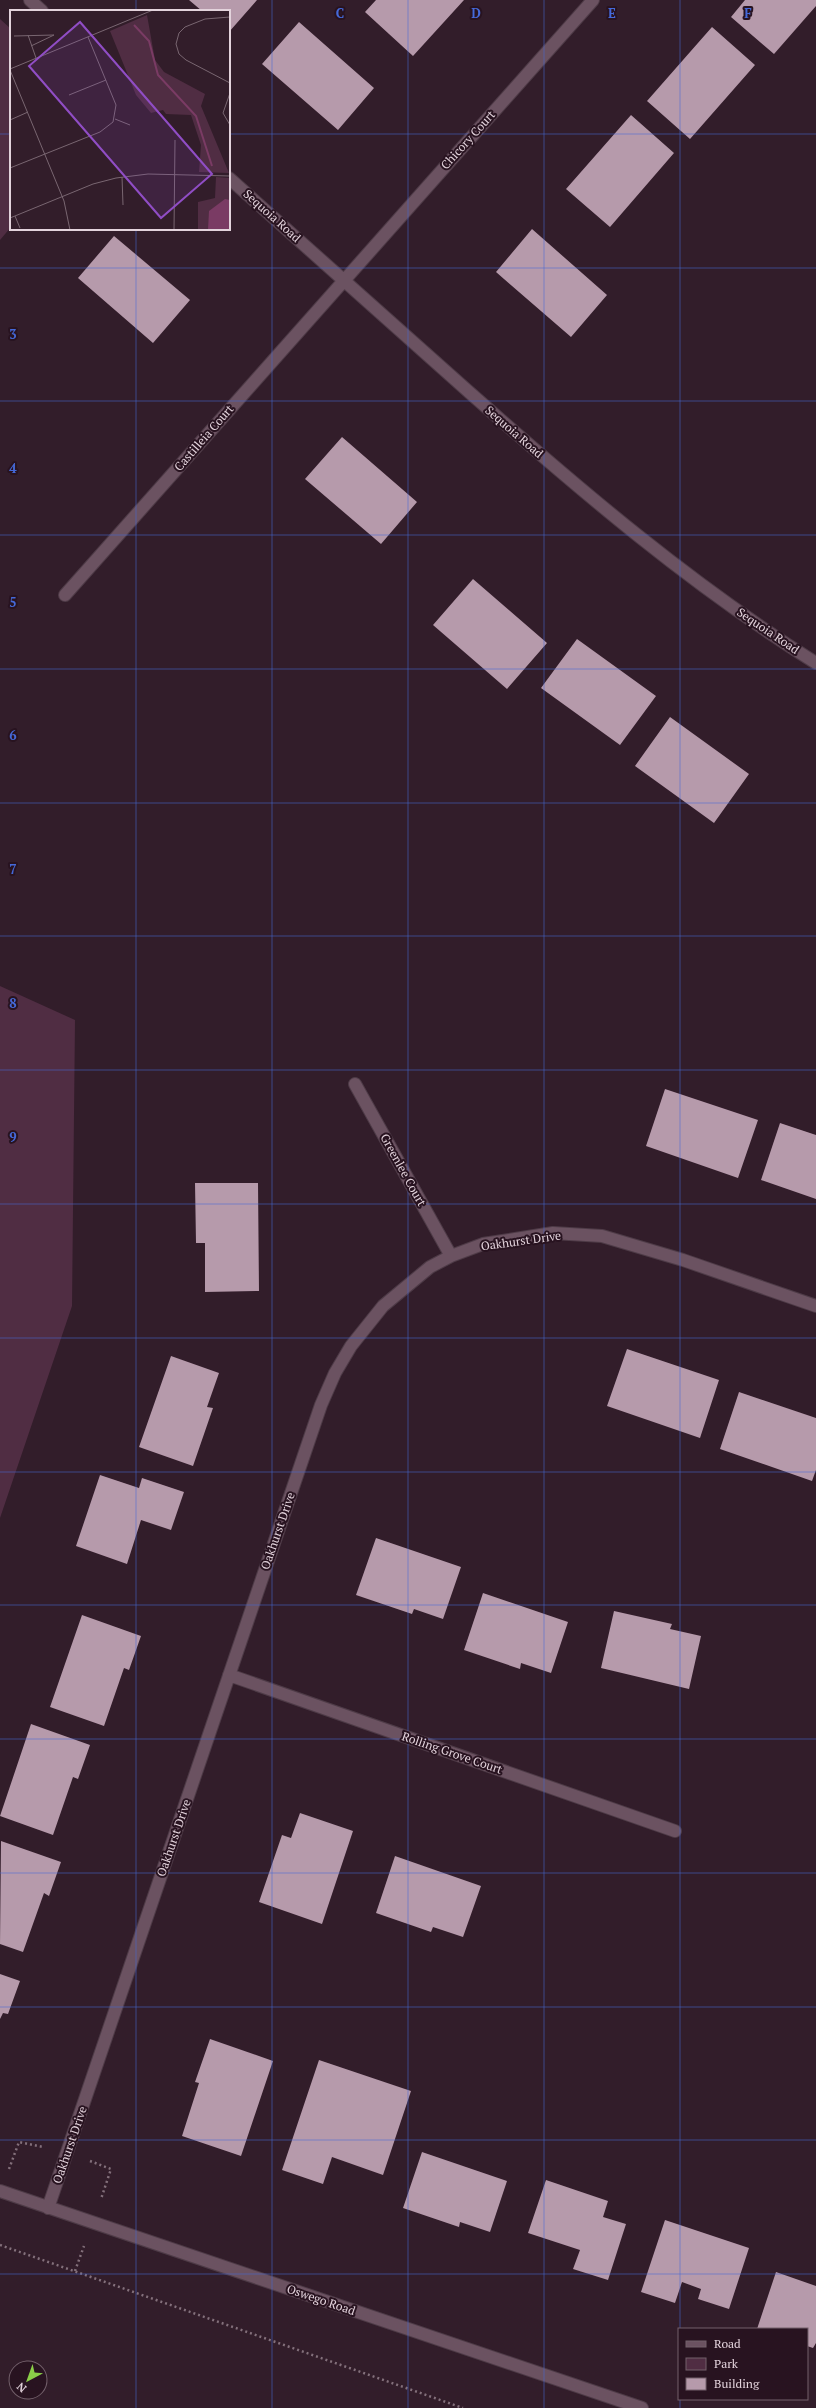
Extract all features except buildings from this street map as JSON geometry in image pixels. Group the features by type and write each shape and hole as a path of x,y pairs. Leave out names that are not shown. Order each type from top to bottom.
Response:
{"street":[{"path":"30,0 41,10"},
{"name":"Chicory Court","path":"343,281 593,0"},
{"name":"Sequoia Road","path":"230,179 343,281 601,507 665,559 772,636 816,663"},
{"name":"Castilleia Court","path":"65,595 343,281"},
{"name":"Greenlee Court","path":"355,1084 451,1256"},
{"name":"Oakhurst Drive","path":"48,2208 321,1405 335,1373 351,1346 383,1306 430,1267 451,1256 483,1244 554,1233 602,1236 683,1260 816,1306"},
{"name":"Rolling Grove Court","path":"229,1675 675,1830"},
{"name":"Oswego Road","path":"0,2191 642,2408"}],"path":[{"path":"0,2245 463,2408"}],"green space":[{"path":"0,19 10,28 10,228 0,240"},
{"path":"0,986 75,1020 72,1306 0,1518"}]}
